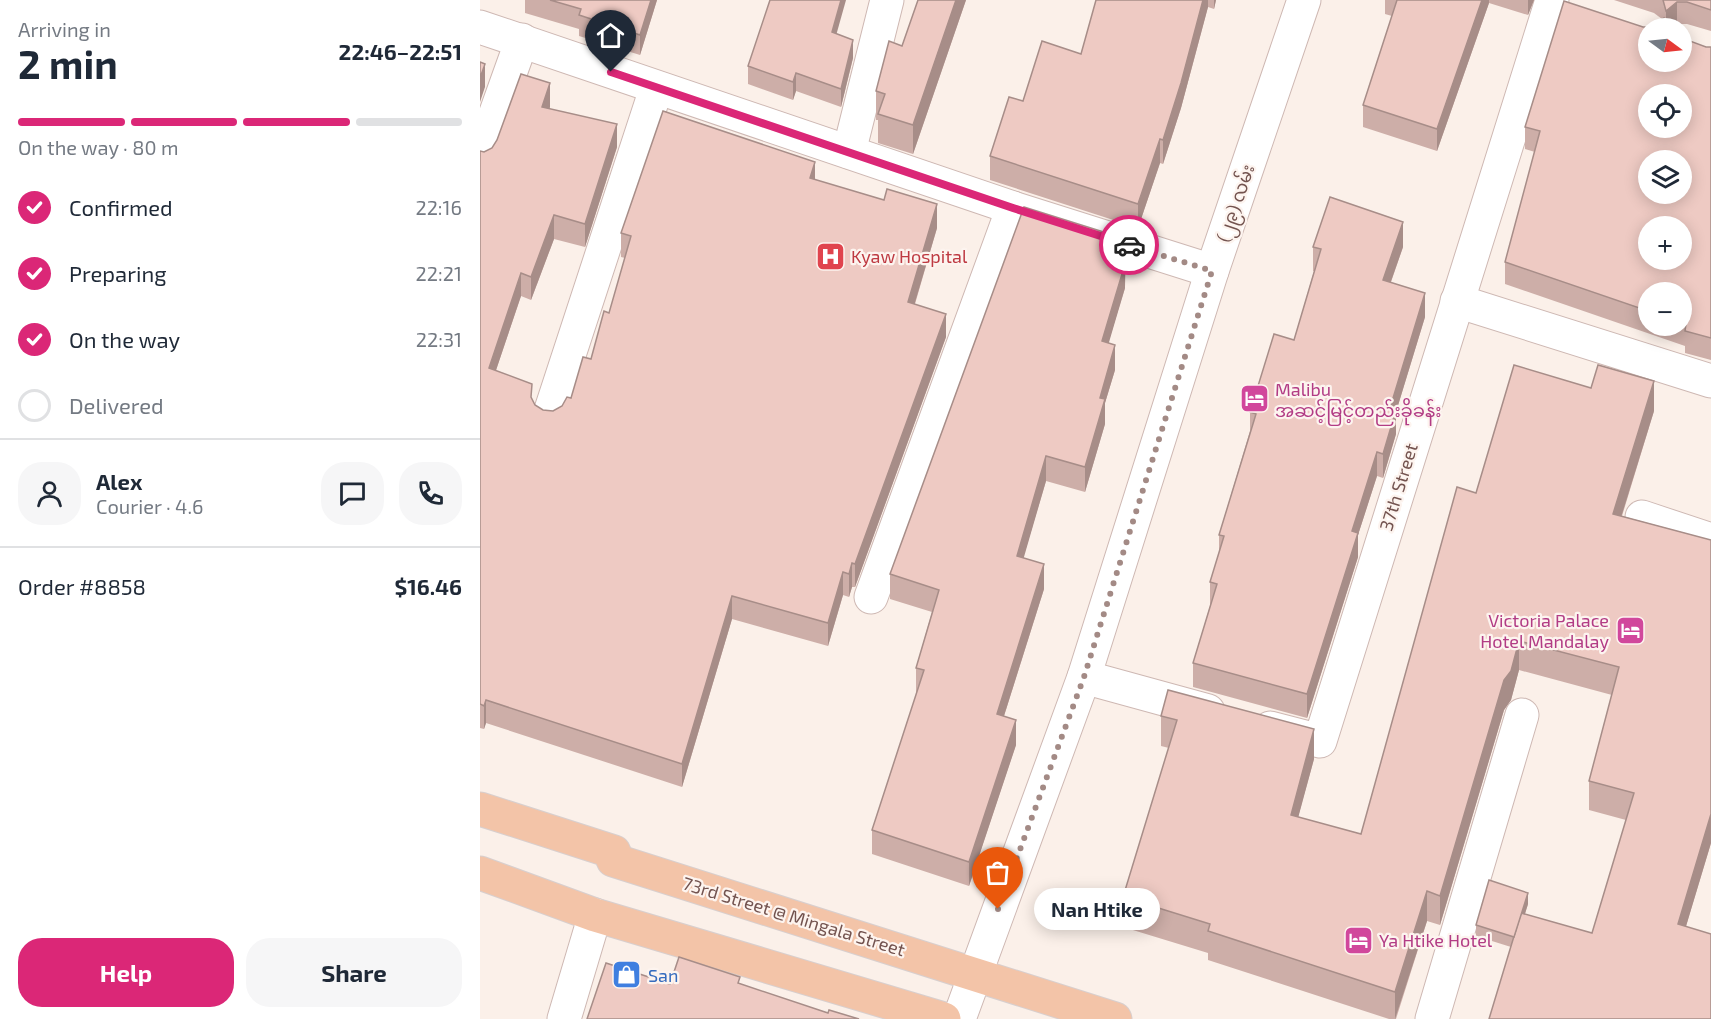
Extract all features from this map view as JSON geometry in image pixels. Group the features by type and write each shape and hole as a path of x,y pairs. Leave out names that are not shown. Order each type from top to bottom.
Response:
{"main road":[{"name":"73rd Street @ Mingala Street","path":"480,809 614,852 613,860 974,972 1115,1019"},
{"path":"480,873 595,915 944,1019"}],"street":[{"path":"849,152 887,0"},
{"name":"(၂၉) လမ်း","path":"959,1019 974,972 1084,677 1212,271 1304,0"},
{"name":"37th Street","path":"1084,677 1320,741 1457,301 1561,2"},
{"path":"480,27 656,89 1013,208 1212,271"},
{"path":"480,157 522,40"},
{"path":"549,416 656,89"},
{"path":"871,597 1013,208"},
{"path":"1457,301 1711,381"},
{"path":"1642,517 1711,540"},
{"path":"1432,1019 1522,716"},
{"path":"564,1019 595,915"}],"building":[{"path":"550,0 651,0 640,35 579,15 581,9"},
{"path":"770,0 841,0 832,32 853,40 841,89 796,73 793,82 748,66"},
{"path":"918,0 956,0 913,125 878,114 885,94 876,91 889,41 902,46"},
{"path":"1096,0 1203,0 1163,140 1160,139 1138,204 990,156 1009,97 1023,101 1042,41 1081,54"},
{"path":"1397,0 1482,0 1437,129 1363,105"},
{"path":"1663,0 1711,0 1711,10 1687,2 1677,2 1666,11"},
{"path":"1564,1 1638,25 1638,72 1692,72 1692,42 1711,47 1711,338 1692,333 1692,282 1638,282 1638,308 1505,262 1540,131 1525,127"},
{"path":"480,62 485,64 480,78"},
{"path":"521,74 550,83 542,107 617,124 585,224 554,215 531,277 521,273 489,368 532,384 531,397 535,405 543,410 553,411 562,406 567,397 571,398 583,357 591,359 604,311 609,313 631,236 621,233 663,111 815,162 810,178 884,200 887,189 937,204 908,302 946,314 855,564 852,563 849,574 843,572 828,623 732,596 682,764 486,700 484,706 480,704 480,151 484,152 492,148 497,140"},
{"path":"1330,197 1403,222 1383,280 1425,293 1390,408 1396,410 1383,454 1377,452 1352,531 1358,533 1307,694 1193,663 1217,584 1210,582 1224,536 1219,535 1256,414 1250,412 1274,334 1294,340 1321,249 1313,247"},
{"path":"1024,207 1126,239 1119,262 1125,264 1102,341 1115,345 1100,398 1105,399 1085,467 1046,456 1017,556 1044,564 997,714 1016,720 969,862 872,830 924,670 916,668 939,590 890,574"},
{"path":"1514,365 1591,388 1598,365 1654,381 1613,514 1711,540 1711,814 1678,924 1711,934 1711,1019 1489,1019 1521,913 1592,933 1634,793 1589,781 1619,667 1519,641 1511,671 1504,680 1440,896 1427,891 1395,992 1208,931 1210,924 1123,897 1177,720 1161,716 1168,690 1314,729 1291,815 1361,834 1457,487 1476,493"},
{"path":"1489,880 1528,893 1514,937 1476,925"},
{"path":"679,957 740,977 738,983 828,1013 829,1010 859,1019 587,1019 606,963 670,984"}],"way so far":[{"path":"998,909 1084,677 1212,271 1129,245"}],"place":[{"name":"Kyaw Hospital","path":"830,256"},
{"name":"Malibu အဆင့်မြင့်တည်းခိုခန်း","path":"1254,399"},
{"name":"Victoria Palace Hotel Mandalay","path":"1630,630"},
{"name":"Nan Htike","path":"998,909"},
{"name":"Ya Htike Hotel","path":"1358,940"},
{"name":"San","path":"627,975"}],"route":[{"path":"611,72 656,89 1129,245"}]}
